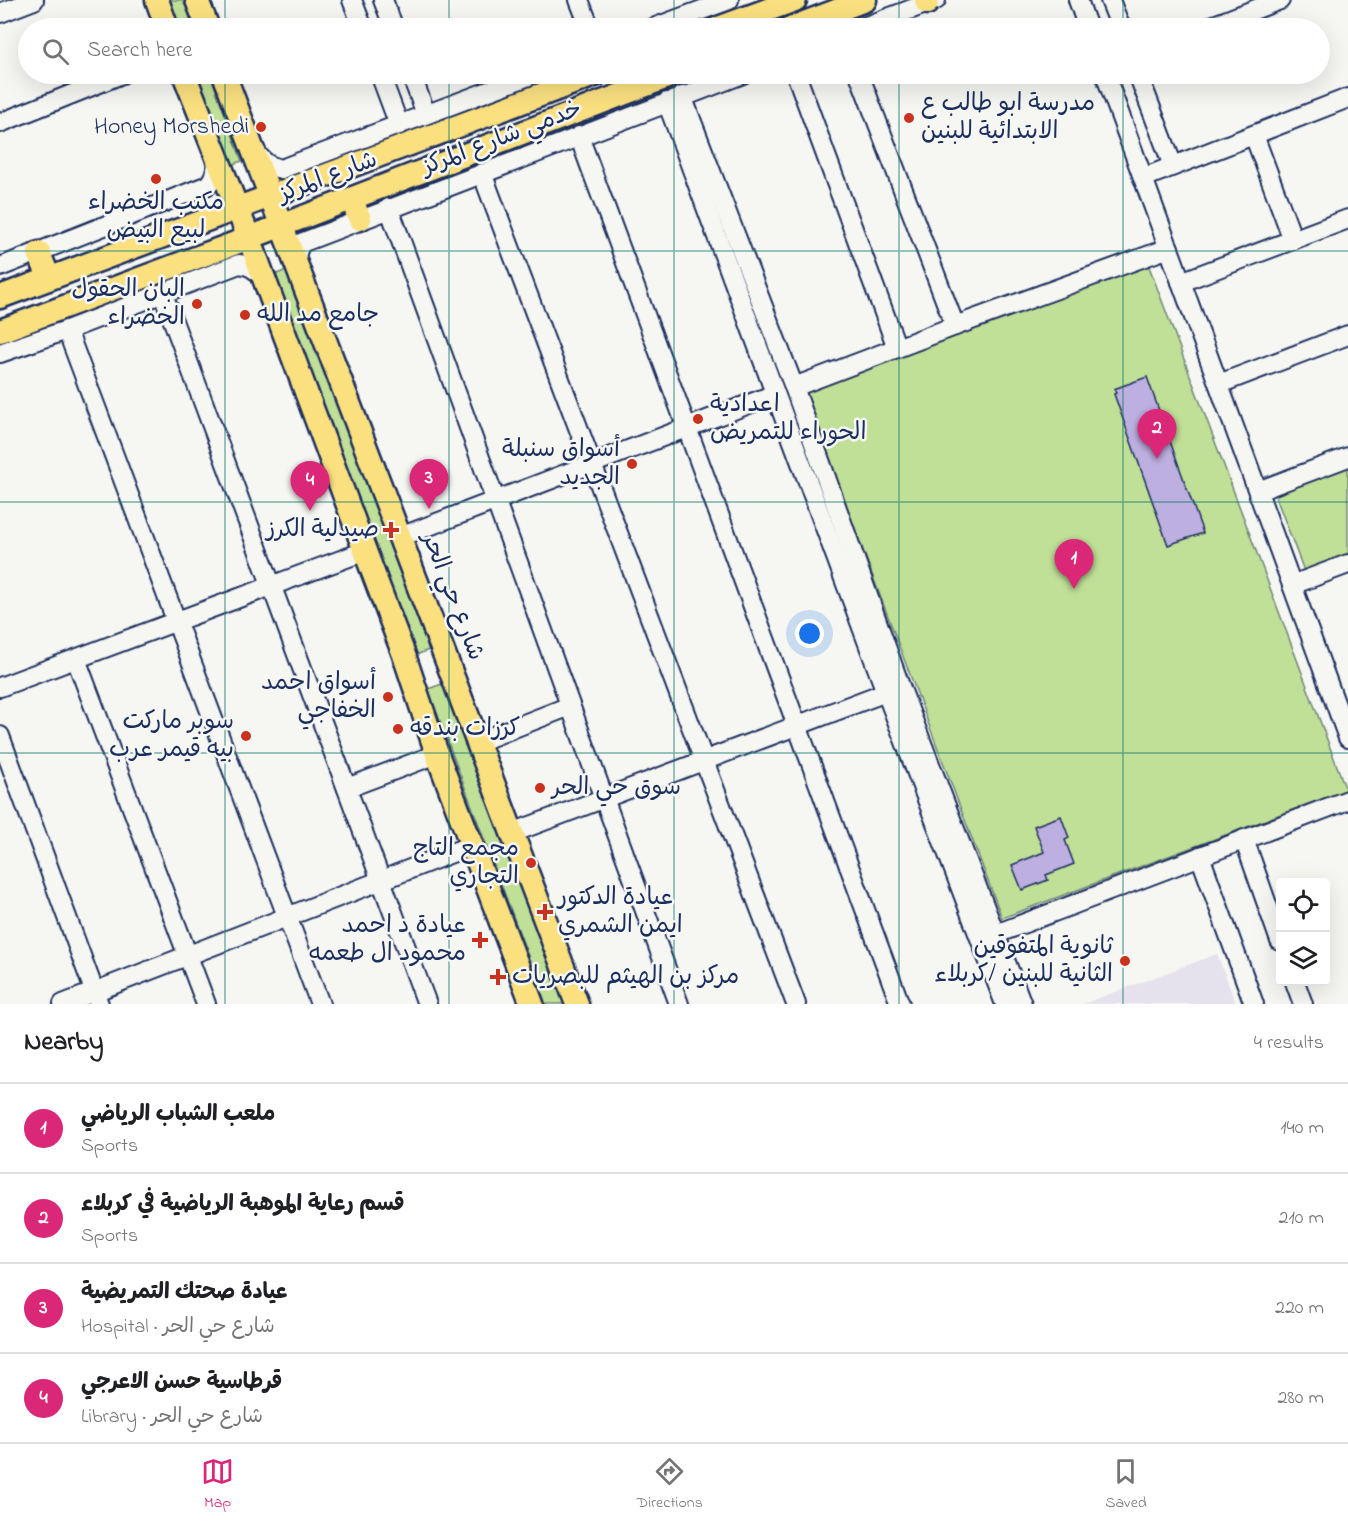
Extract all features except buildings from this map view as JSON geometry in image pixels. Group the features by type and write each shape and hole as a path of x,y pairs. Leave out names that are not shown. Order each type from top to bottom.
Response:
{"main road":[{"path":"157,0 163,18"},
{"path":"197,0 204,18"},
{"path":"746,18 795,0"},
{"path":"817,18 865,0"},
{"path":"188,84 249,238 404,655 437,754 532,1004"},
{"name":"شارع حي الحر","path":"228,84 577,1004"},
{"name":"شارع المركز","path":"0,297 237,208 267,185 331,161 566,84"},
{"name":"شارع المركز","path":"14,333 282,225 355,209 651,84"},
{"path":"39,253 49,278"},
{"path":"404,655 415,659 425,657 435,652 440,643"},
{"path":"417,692 430,678 445,676 454,680"}],"street":[{"path":"0,13 34,0"},
{"path":"352,0 359,18"},
{"path":"383,0 390,18"},
{"path":"579,0 586,18"},
{"path":"680,18 729,0"},
{"path":"1078,0 1084,18"},
{"path":"1110,0 1117,18"},
{"path":"1232,18 1280,0"},
{"path":"887,18 930,1"},
{"path":"0,123 97,84"},
{"path":"384,84 399,125"},
{"path":"387,84 396,90 402,89 408,84"},
{"path":"414,84 426,114"},
{"name":"خدمي شارع المركز","path":"252,144 260,159 281,169 331,161 399,125 507,84"},
{"name":"خدمي شارع المركز","path":"297,266 298,249 302,243 355,209 389,208 715,84"},
{"path":"800,84 897,348"},
{"path":"863,84 955,326"},
{"path":"1109,84 1292,585 1340,688 1348,738"},
{"path":"1142,84 1173,166"},
{"path":"1143,178 1348,98"},
{"path":"674,99 794,387 896,675 949,833 999,1002"},
{"path":"674,99 775,394 886,692 996,934 1022,1004"},
{"path":"1254,135 1293,240"},
{"path":"579,136 900,1004"},
{"path":"0,267 208,185 215,176 218,166 215,153"},
{"path":"482,173 796,1004"},
{"path":"389,208 679,1004"},
{"path":"1182,282 1348,219"},
{"path":"794,387 1169,248"},
{"path":"0,353 14,333 68,330 239,264 256,270 264,279"},
{"path":"163,294 427,1004"},
{"path":"68,330 320,1004"},
{"path":"1219,384 1348,335"},
{"path":"400,537 775,394"},
{"path":"1258,491 1348,457"},
{"path":"0,687 365,550"},
{"path":"1292,585 1348,564"},
{"path":"76,659 206,1004"},
{"path":"512,833 886,692"},
{"path":"478,742 570,706"},
{"path":"0,736 97,998"},
{"path":"347,788 437,754"},
{"path":"996,934 1348,800"},
{"path":"1244,839 1278,932"},
{"path":"63,1004 97,998 188,955 472,845"},
{"path":"1200,856 1254,1004"},
{"path":"1297,986 1303,1004"}],"shaded area":[{"path":"1217,954 1236,1004 1083,1004"}],"green space":[{"path":"166,0 183,0 190,18 173,18"},
{"path":"197,84 214,84 242,161 227,166"},
{"path":"1147,261 1346,790 1002,918 802,389"},
{"path":"289,269 429,650 416,655 272,276"},
{"path":"1348,464 1348,554 1304,571 1274,492"},
{"path":"442,684 564,1004 546,1004 428,689"}],"place":[{"name":"مدرسة ابو طالب ع الابتدائية للبنين","path":"909,118"},
{"name":"Honey Morshedi","path":"261,127"},
{"name":"مكتب الخضراء لبيع البيض","path":"156,179"},
{"name":"البان الحقول الخضراء","path":"197,304"},
{"name":"جامع مد الله","path":"245,315"},
{"name":"اعدادية الحوراء للتمريض","path":"698,419"},
{"name":"قسم رعاية الموهبة الرياضية في كربلاء","path":"1157,459"},
{"name":"أسواق سنبلة الجديد","path":"632,464"},
{"name":"عيادة صحتك التمريضية","path":"429,509"},
{"name":"قرطاسية حسن الاعرجي","path":"310,511"},
{"name":"صيدلية الكرز","path":"391,530"},
{"name":"ملعب الشباب الرياضي","path":"1074,589"},
{"name":"أسواق احمد الخفاجي","path":"388,697"},
{"name":"كرزات بندقه","path":"398,729"},
{"name":"سوبر ماركت بيه قيمر عرب","path":"246,736"},
{"name":"سوق حي الحر","path":"540,788"},
{"name":"مجمع التاج التجاري","path":"531,863"},
{"name":"عيادة الدكتور ايمن الشمري","path":"545,912"},
{"name":"عيادة د احمد محمود ال طعمه","path":"480,940"},
{"name":"ثانوية المتفوقين الثانية للبنين /كربلاء","path":"1125,961"},
{"name":"مركز بن الهيثم للبصريات","path":"498,977"}]}
